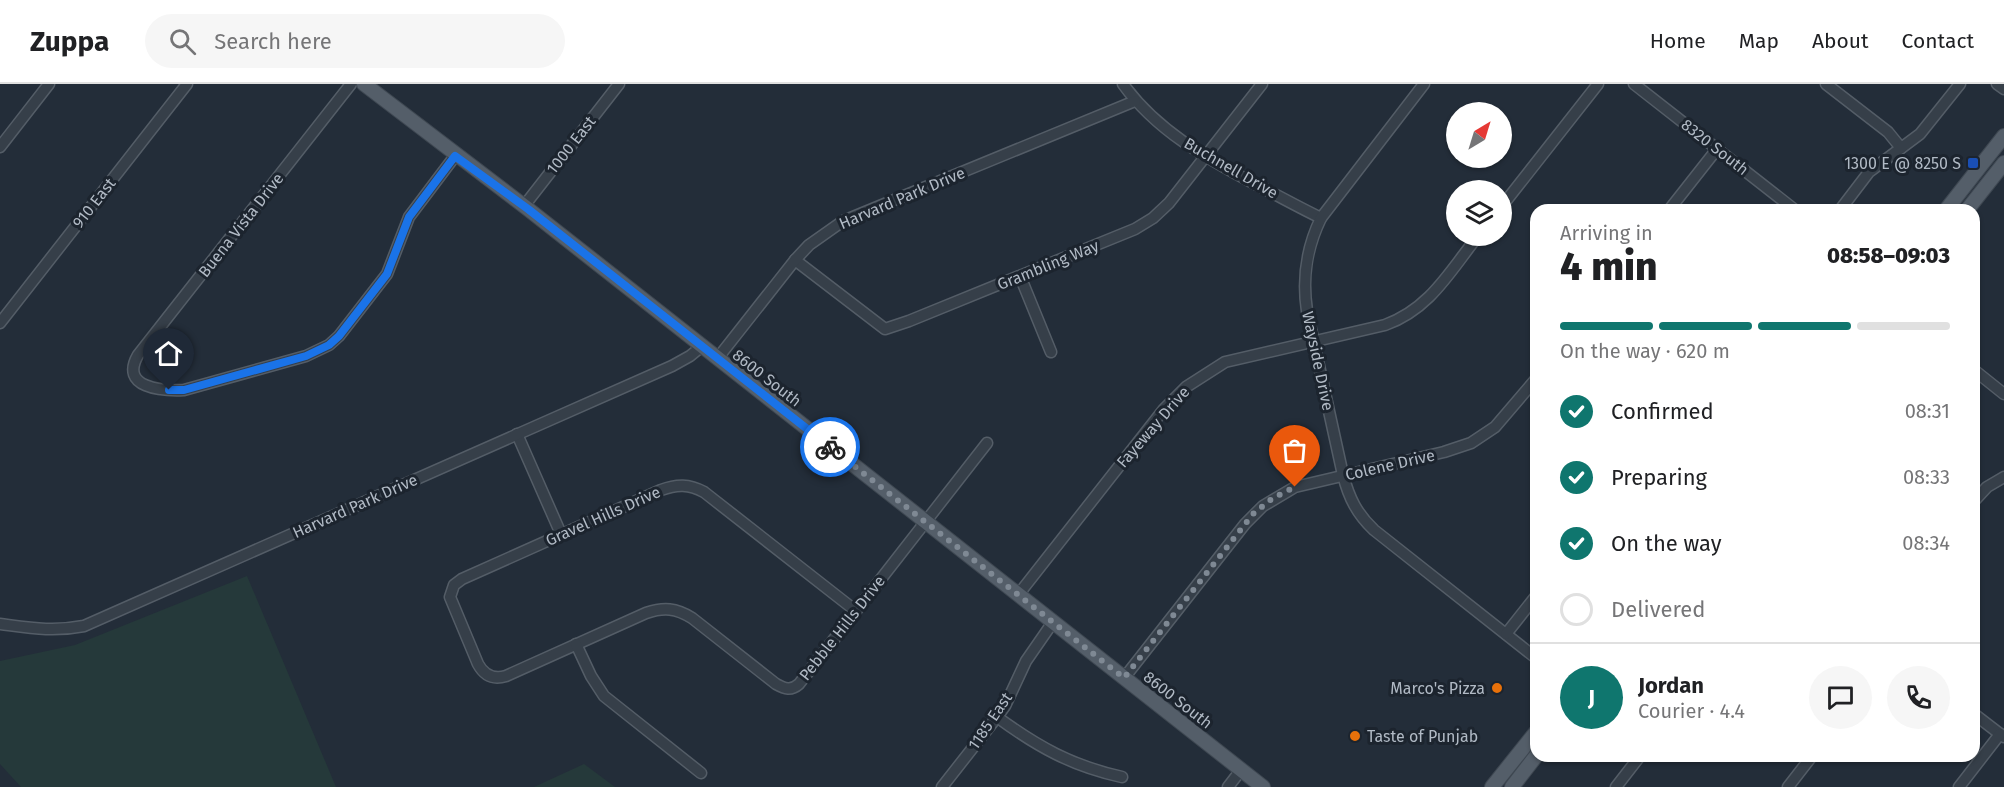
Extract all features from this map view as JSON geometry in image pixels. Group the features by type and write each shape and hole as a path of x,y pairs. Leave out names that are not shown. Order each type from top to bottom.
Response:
{"main road":[{"name":"8600 South","path":"364,84 455,156 524,206 1263,787"},
{"path":"1951,204 2004,136"},
{"path":"1971,204 2004,163"},
{"path":"1492,787 1530,740"},
{"path":"1525,746 1530,751"},
{"path":"1512,787 1532,762"}],"street":[{"path":"0,147 49,84"},
{"name":"910 East","path":"0,322 187,84"},
{"name":"Buena Vista Drive","path":"351,84 138,355 132,367 134,374 142,384 169,390 184,390 306,356 329,345 347,327 380,284 392,263 409,217 455,156"},
{"name":"1000 East","path":"524,206 619,84"},
{"name":"Buchnell Drive","path":"1123,84 1135,101 1152,117 1205,157 1321,218"},
{"name":"Grambling Way","path":"795,260 885,329 1144,224 1162,211 1262,84"},
{"name":"Wayside Drive","path":"1424,84 1321,218 1313,234 1305,270 1304,291 1343,476 1349,497 1363,520 1530,653"},
{"path":"1512,193 1598,84"},
{"name":"8320 South","path":"1634,84 1787,204"},
{"path":"1826,84 1888,132 1901,148"},
{"path":"1845,204 1869,172 1920,134 1960,84"},
{"path":"1997,84 2004,89"},
{"name":"Harvard Park Drive","path":"717,359 795,260 809,245 843,221 1135,101"},
{"path":"1674,204 1717,149"},
{"name":"Fayeway Drive","path":"1018,595 1164,409 1186,387 1225,362 1385,325 1410,314 1430,297 1470,246"},
{"path":"1020,276 1051,352"},
{"name":"Harvard Park Drive","path":"0,624 62,631 84,626 678,364 701,347"},
{"path":"1980,375 2004,394"},
{"name":"Colene Drive","path":"1124,678 1253,514 1273,498 1295,487 1444,452 1471,443 1495,427 1530,386"},
{"path":"517,434 561,534"},
{"name":"Pebble Hills Drive","path":"489,676 506,676 646,613 672,609 692,618 776,684 791,689 800,684 987,443"},
{"path":"1980,495 1987,487 2004,477"},
{"name":"Gravel Hills Drive","path":"489,676 484,674 478,664 452,604 450,597 454,585 462,579 671,486 693,487 704,492 856,610"},
{"path":"1506,634 1530,604"},
{"name":"1185 East","path":"942,787 1005,706 1026,661 1053,622"},
{"path":"576,644 591,676 604,696 701,773"},
{"path":"997,717 1056,756 1078,765 1122,777"},
{"path":"1959,787 2002,736 1980,719"},
{"path":"1616,787 1635,762"},
{"path":"1788,787 1807,762"},
{"path":"1228,787 1241,770"}],"green space":[{"path":"247,576 336,787 21,787 0,764 0,661 75,645"},
{"path":"584,764 615,787 534,787"}],"way so far":[{"path":"830,447 1124,678 1253,514 1273,498 1295,487"}],"place":[{"name":"1300 E @ 8250 S","path":"1973,163"},
{"name":"Marco's Pizza","path":"1497,688"},
{"name":"Taste of Punjab","path":"1355,736"}],"route":[{"path":"169,390 184,390 306,356 329,345 347,327 387,274 409,217 455,156 528,209 830,447"}]}
